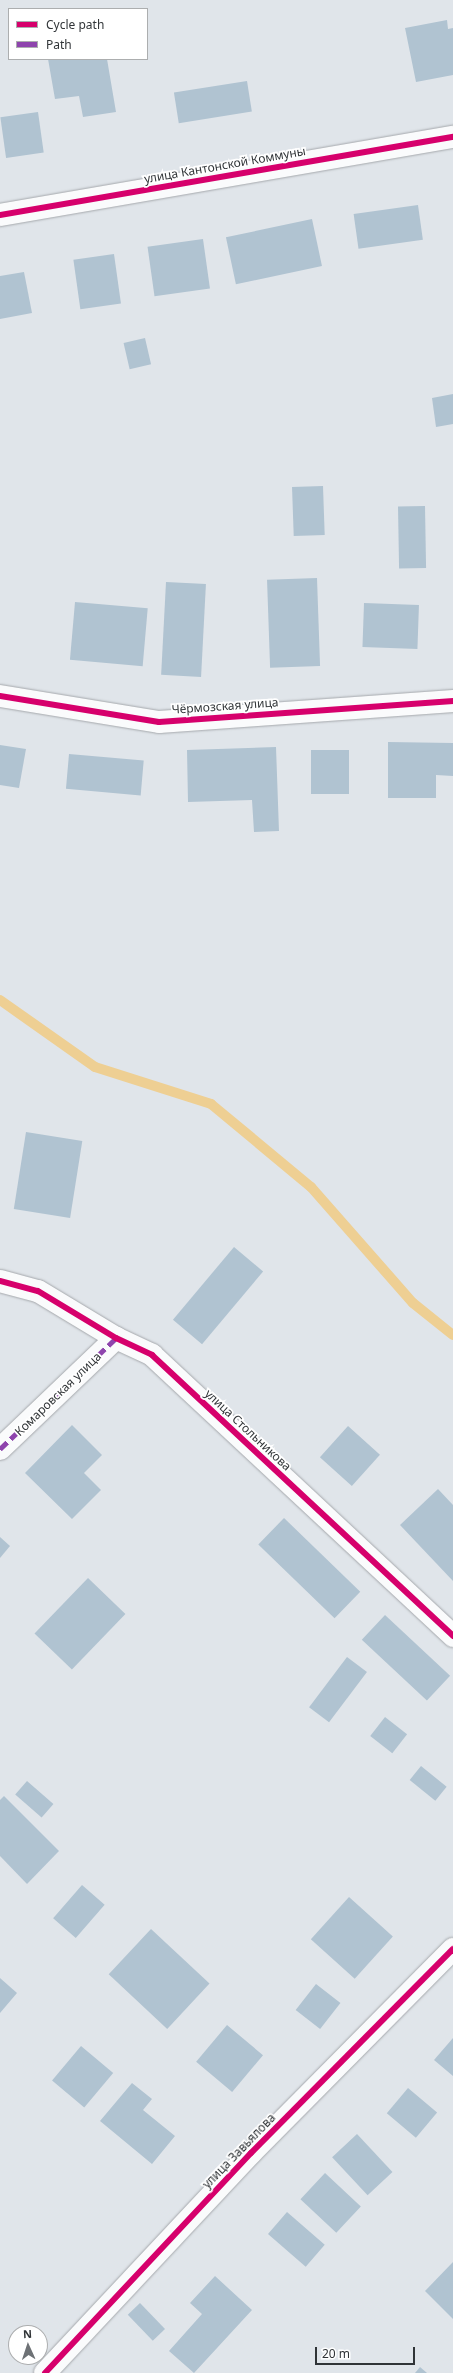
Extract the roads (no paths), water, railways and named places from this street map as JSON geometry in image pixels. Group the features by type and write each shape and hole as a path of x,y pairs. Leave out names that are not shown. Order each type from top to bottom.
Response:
{"street":[{"name":"улица Кантонской Коммуны","path":"0,215 453,137"},
{"name":"Чёрмозская улица","path":"0,696 159,722 453,701"},
{"name":"улица Стольникова","path":"0,1281 38,1291 116,1338 152,1355 453,1636"},
{"name":"Комаровская улица","path":"0,1449 116,1338"},
{"name":"улица Завьялова","path":"45,2373 252,2153 453,1949"}],"waterway":[{"path":"0,1000 95,1067 211,1104 311,1187 413,1303 453,1335"}]}
